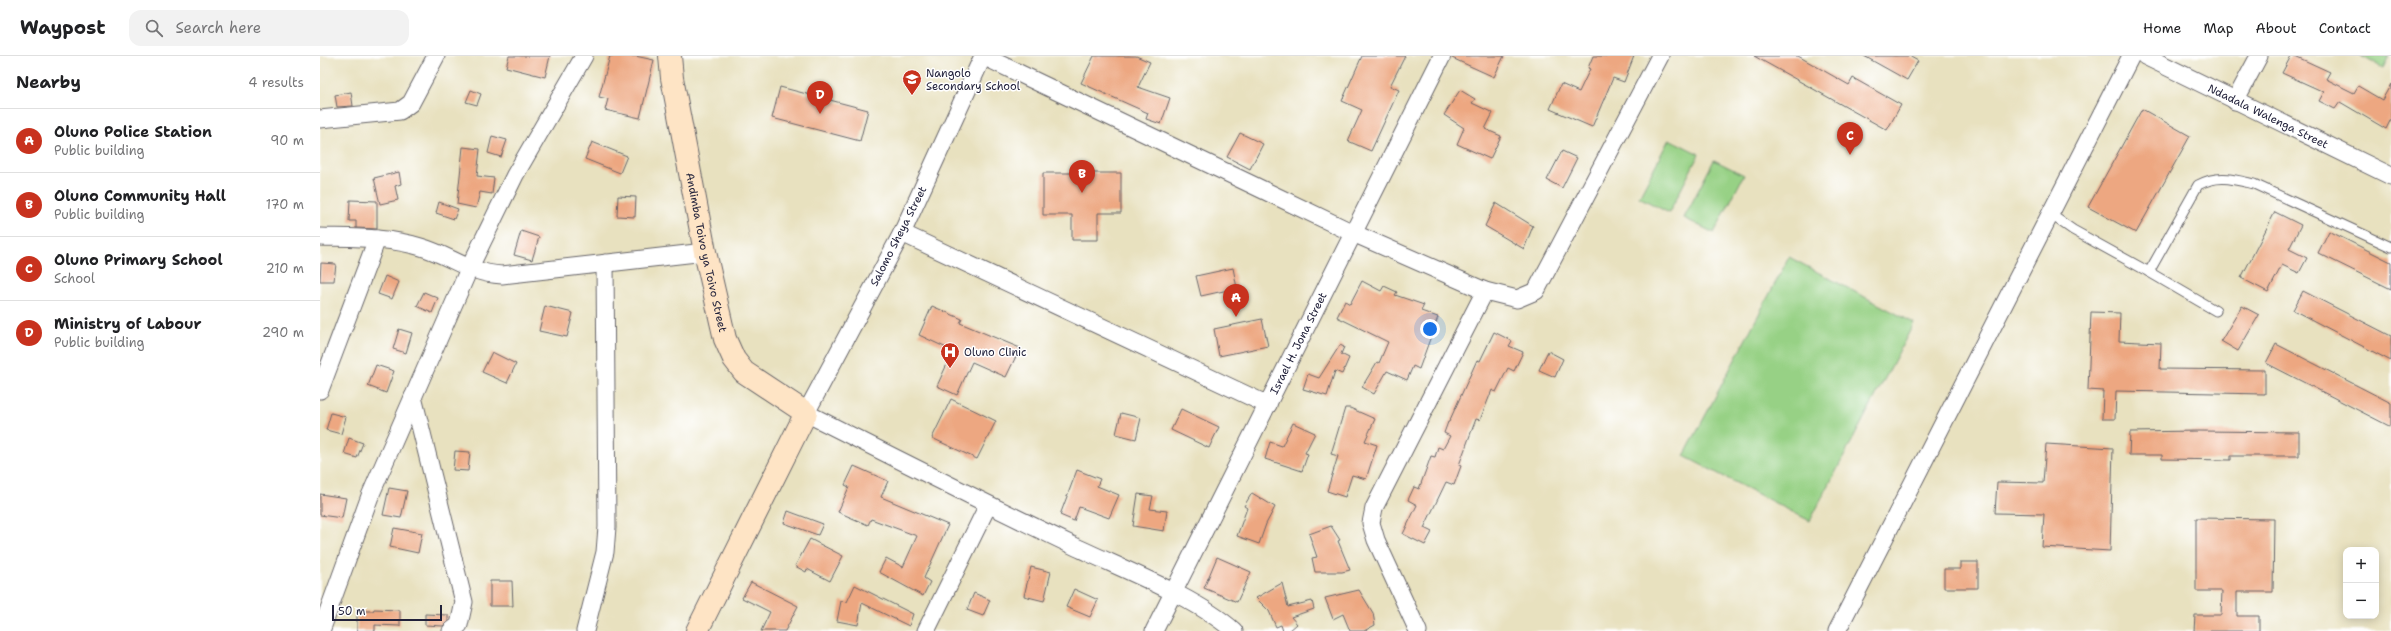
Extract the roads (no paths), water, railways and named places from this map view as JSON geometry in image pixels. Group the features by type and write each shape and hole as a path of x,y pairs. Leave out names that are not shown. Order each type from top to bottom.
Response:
{"street":[{"path":"320,119 400,111 411,103 436,56"},
{"path":"321,631 370,496 469,269 515,175 584,56"},
{"name":"Andimba Toivo ya Toivo Street","path":"670,56 672,78 706,252 726,339 734,359 744,372 806,413"},
{"path":"983,56 1353,233 1485,291 1517,299 1536,291 1660,56"},
{"name":"Salomo Sheya Street","path":"806,413 902,233 983,56"},
{"name":"Israel H. Jona Street","path":"1154,631 1442,56"},
{"path":"1837,631 2131,56"},
{"name":"Ndadala Walenga Street","path":"2145,56 2391,176"},
{"path":"2235,101 2259,56"},
{"path":"902,233 1268,405"},
{"path":"320,237 377,239 423,247 469,269 485,274 502,275 706,252"},
{"path":"320,390 377,239"},
{"path":"585,631 605,552 607,527 605,263"},
{"path":"1418,631 1376,540 1371,524 1374,508 1485,291"},
{"path":"413,397 464,602 459,625 452,631"},
{"path":"697,631 806,413 988,505 1173,594 1220,619 1234,631"},
{"path":"926,631 988,505"}],"lane":[{"path":"2149,272 2198,185 2210,178 2232,179 2254,184 2391,247"},
{"path":"2050,214 2073,230 2216,311"}],"place":[{"name":"Nangolo Secondary School","path":"912,96"},
{"name":"Ministry of Labour","path":"820,114"},
{"name":"Oluno Primary School","path":"1850,155"},
{"name":"Oluno Community Hall","path":"1082,193"},
{"name":"Oluno Police Station","path":"1236,317"},
{"name":"Oluno Clinic","path":"950,369"}]}
